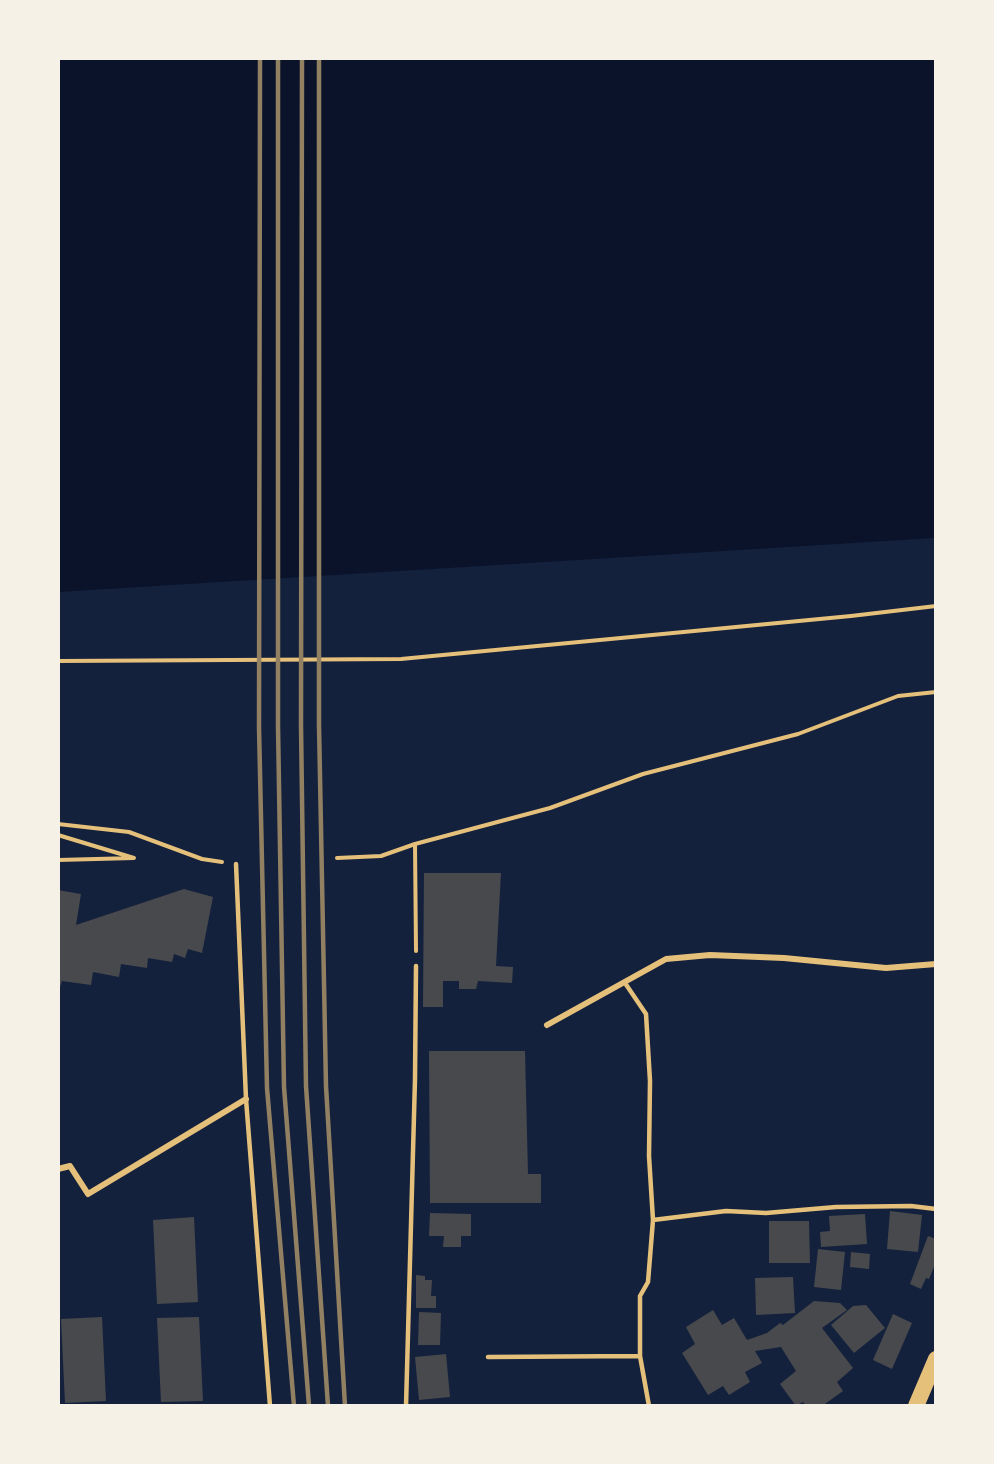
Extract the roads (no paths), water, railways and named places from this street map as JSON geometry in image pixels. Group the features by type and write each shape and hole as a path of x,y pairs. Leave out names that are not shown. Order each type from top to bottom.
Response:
{"highway":[{"path":"916,1406 936,1359"}],"street":[{"path":"547,1025 666,959 710,955 784,958 886,968 936,964"},
{"path":"58,1169 70,1166 88,1194 246,1099"}],"lane":[{"path":"236,864 246,1099 270,1406"},
{"path":"405,1406 415,1079 416,966"},
{"path":"625,983 646,1014 650,1081 649,1156 653,1220 648,1282 640,1296 640,1356 649,1406"},
{"path":"653,1220 726,1211 766,1213 836,1207 936,1209"},
{"path":"488,1357 640,1356"}],"water":[{"path":"59,58 935,59 935,538 59,592"}],"railway":[{"path":"260,58 259,727 267,1088 294,1406"},
{"path":"278,58 278,726 284,1087 309,1406"},
{"path":"302,58 301,725 306,1086 328,1406"},
{"path":"319,58 319,725 326,1086 345,1406"}]}
